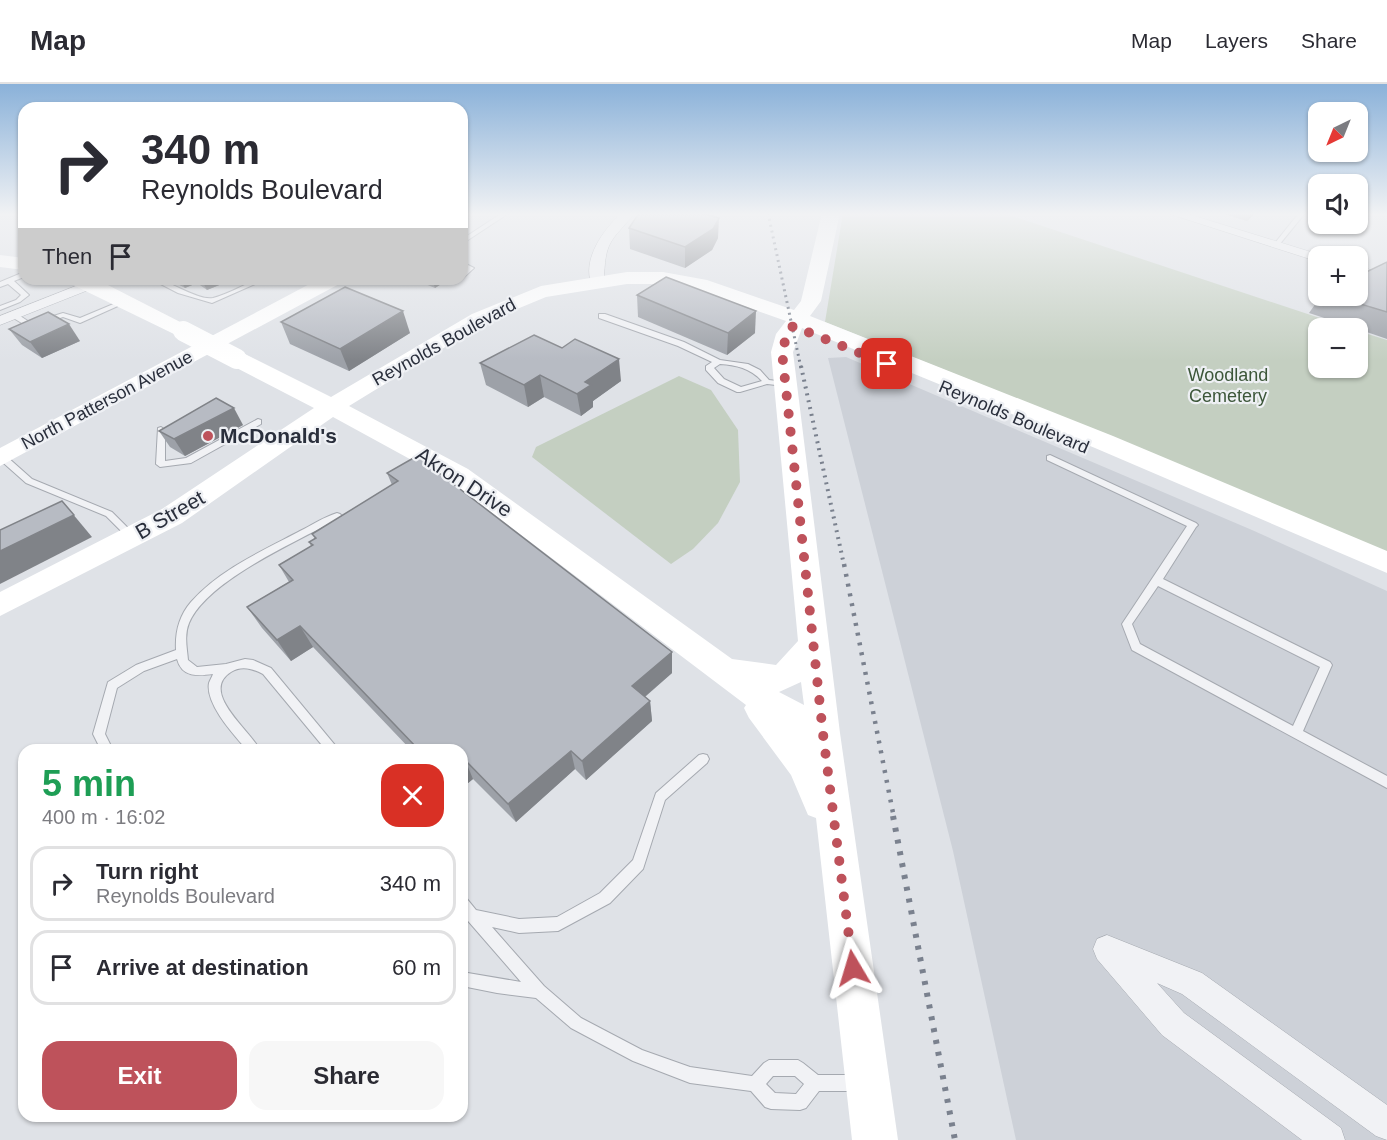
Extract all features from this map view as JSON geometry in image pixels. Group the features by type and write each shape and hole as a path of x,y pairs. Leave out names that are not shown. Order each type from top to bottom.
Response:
{"main road":[{"path":"820,262 811,301 787,334 776,383 813,643 875,1140"},
{"name":"Reynolds Boulevard","path":"330,408 496,310 541,292 597,282 661,284 694,290 796,323 1104,442 1387,563"},
{"name":"Akron Drive","path":"92,285 459,475 730,676 788,716 823,734"},
{"name":"North Patterson Avenue","path":"1,456 315,285"},
{"name":"Reynolds Boulevard","path":"796,323 1094,450 1387,580"},
{"name":"B Street","path":"0,605 172,516 330,408"},
{"path":"730,676 777,680 796,669 813,643"},
{"path":"730,676 806,767 839,861"}],"street":[{"path":"597,262 597,282"},
{"path":"1368,273 1387,279"},
{"path":"7,318 76,285"},
{"path":"1329,1140 1173,1024 1107,949 1192,983 1387,1125"}],"lane":[{"path":"0,285 18,277"},
{"path":"0,308 18,301 25,295 9,281"},
{"path":"166,285 180,292 212,301 250,285"},
{"path":"7,318 30,326 63,315 80,321 125,301"},
{"path":"602,315 681,344 718,362 750,367 776,383"},
{"path":"718,362 710,366 710,370 735,389 748,390 776,383"},
{"path":"161,430 160,464 182,463 258,422"},
{"path":"1,456 29,481 109,514 133,537"},
{"path":"1050,458 1193,525 1127,624 1136,647 1387,782"},
{"path":"328,744 267,670 256,665 241,663 227,668 195,672 183,662 180,638 184,620 196,603 209,591 232,574 337,516"},
{"path":"1156,580 1326,665 1296,733"},
{"path":"104,744 99,734 112,685 140,668 182,652"},
{"path":"227,668 215,679 213,691 218,702 250,744"},
{"path":"472,916 519,926 558,924 605,898 638,864 660,796 703,759"},
{"path":"468,911 539,991 576,1023 638,1056 690,1075 756,1084 771,1101 800,1102 815,1083"},
{"path":"468,980 539,991"},
{"path":"756,1084 769,1068 798,1068 815,1083 868,1083"}],"shaded area":[{"path":"846,357 1252,530 1387,591 1387,1140 1016,1140 953,851 828,358"}],"green space":[{"name":"Woodland Cemetery","path":"835,262 1152,262 1320,318 1308,318 1308,378 1368,378 1368,334 1387,340 1387,555 1122,441 825,322"},
{"path":"679,376 711,390 738,430 740,482 718,523 693,549 671,564 532,457 536,447"}],"building":[{"path":"1386,262 1387,262 1387,312 1367,306 1368,271"},
{"path":"666,277 756,311 728,333 637,295"},
{"path":"345,287 403,311 340,349 281,322"},
{"path":"48,312 69,324 30,342 9,329"},
{"path":"534,335 562,348 575,339 619,359 585,382 591,385 577,394 540,375 524,385 480,363"},
{"path":"216,398 234,408 174,439 159,431"},
{"path":"417,456 672,652 632,686 650,701 582,761 571,751 508,804 468,763 468,744 413,744 300,626 277,640 247,607 293,580 279,565 313,545 309,542 316,538 312,534 398,481 387,473"},
{"path":"62,501 74,515 0,551 0,530"}],"railway":[{"path":"778,262 801,368"},
{"path":"801,366 844,565"},
{"path":"844,564 894,818"},
{"path":"893,816 955,1140"}],"place":[{"name":"McDonald's","path":"208,436"}],"route":[{"path":"853,968 823,734 782,352 787,334 793,326 887,364"}]}
